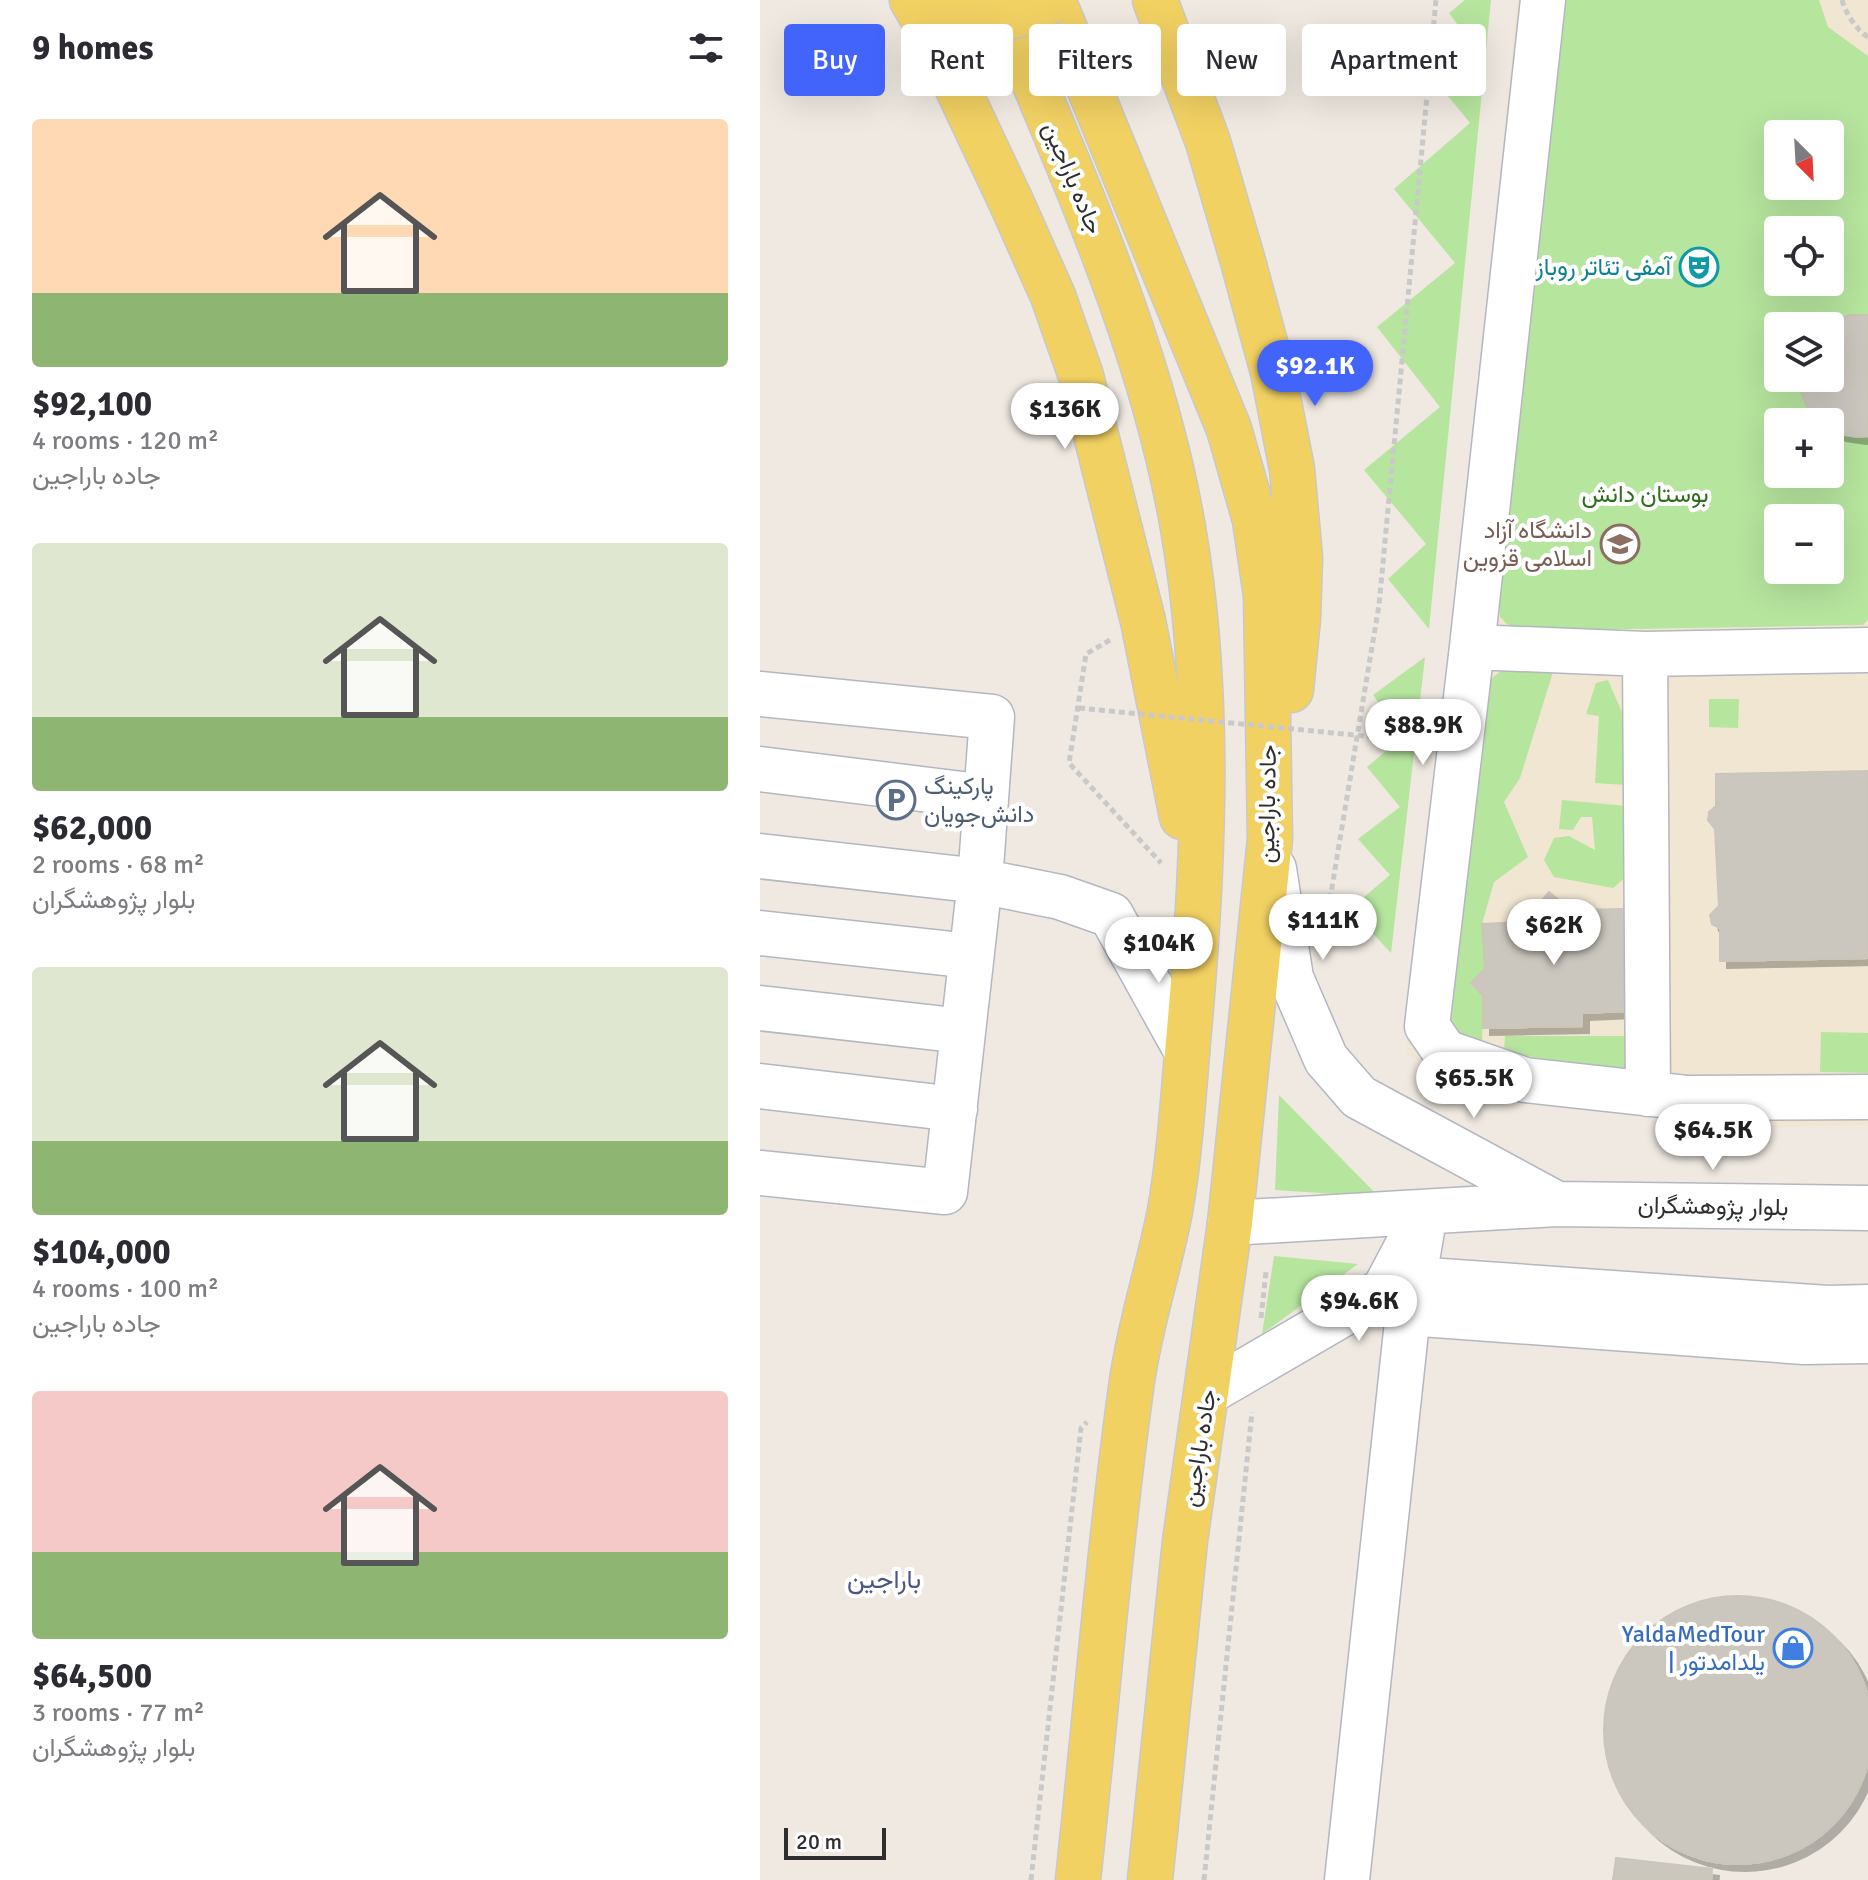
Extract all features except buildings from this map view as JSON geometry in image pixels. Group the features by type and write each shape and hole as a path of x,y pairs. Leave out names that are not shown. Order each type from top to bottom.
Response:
{"main road":[{"name":"جاده باراجین","path":"1000,0 1095,229 1125,309 1152,399 1183,528 1201,687 1200,905 1187,1052 1170,1209 1132,1376 1078,1880"},
{"name":"جاده باراجین","path":"1053,0 1229,429 1255,520 1266,596 1270,839 1230,1223 1185,1541 1150,1880"},
{"path":"926,2 959,18 982,21 1016,16 1053,0"},
{"path":"1155,0 1208,142 1238,243 1273,372 1292,469 1300,558 1298,618 1293,679 1270,839"},
{"path":"926,2 933,36 1053,296 1081,376 1143,621 1200,905"}],"street":[{"path":"1543,0 1427,1026 1445,1052 1525,1080 1688,1098 1868,1097"},
{"path":"1472,647 1645,654 1867,649"},
{"path":"1645,654 1648,1094"},
{"path":"760,694 992,717 980,881 945,1192 760,1173"},
{"path":"760,769 986,797"},
{"path":"1270,839 1291,978 1326,1059 1359,1097 1557,1204"},
{"path":"760,856 980,881 1060,897 1111,915 1187,1052"},
{"path":"760,933 971,956"},
{"path":"760,1008 963,1031"},
{"path":"760,1086 955,1109"},
{"name":"بلوار پژوهشگران","path":"1230,1223 1557,1204 1868,1208"},
{"path":"1347,1880 1411,1296 1425,1213"},
{"path":"1207,1393 1384,1290 1425,1213"},
{"path":"1411,1296 1868,1307"},
{"path":"1411,1296 1804,1342 1868,1341"}],"path":[{"path":"1325,929 1379,605 1436,0"},
{"path":"1842,0 1863,35 1868,37"},
{"path":"1086,654 1069,763 1200,905"},
{"path":"1079,708 1446,744"}],"shaded area":[{"name":"دانشگاه آزاد اسلامی قزوین","path":"1517,0 1868,0 1868,1125 1770,1127 1553,1105 1436,1070 1406,1054 1486,325"}],"green space":[{"path":"1465,0 1491,0 1486,51 1486,24 1457,24 1449,13"},
{"name":"بوستان دانش","path":"1561,0 1819,0 1828,27 1868,56 1868,620 1863,625 1514,631 1500,617 1498,589"},
{"path":"1448,96 1482,96 1429,629 1388,579 1426,544 1364,470 1440,407 1377,327 1455,263 1394,189 1470,123"},
{"path":"1425,657 1391,953 1350,909 1390,875 1358,839 1400,807 1367,767 1404,736 1373,695"},
{"path":"1508,665 1553,672 1520,778 1504,802 1528,857 1494,882 1482,924 1485,969 1471,983 1483,995 1482,1048 1468,1045 1443,1011 1484,685"},
{"path":"1608,680 1625,719 1626,785 1595,783 1599,716 1586,714 1596,683"},
{"path":"1709,699 1739,699 1738,728 1709,727"},
{"path":"1562,800 1627,806 1628,875 1613,888 1554,877 1544,860 1554,838 1569,836 1595,850 1592,817 1581,817 1573,830 1559,829"},
{"path":"1821,1032 1868,1033 1868,1073 1820,1072"},
{"path":"1505,1036 1626,1036 1626,1074 1504,1052"},
{"path":"1279,1095 1379,1197 1275,1190"},
{"path":"1274,1256 1358,1264 1262,1334"}],"place":[{"name":"آمفی تئاتر روباز","path":"1699,267"},
{"name":"دانشگاه آزاد اسلامی قزوین","path":"1620,544"},
{"name":"پارکینگ دانش‌جویان","path":"896,800"},
{"name":"YaldaMedTour | یلدامدتور","path":"1793,1648"}],"district":[{"name":"باراجین","path":"884,1579"}]}
